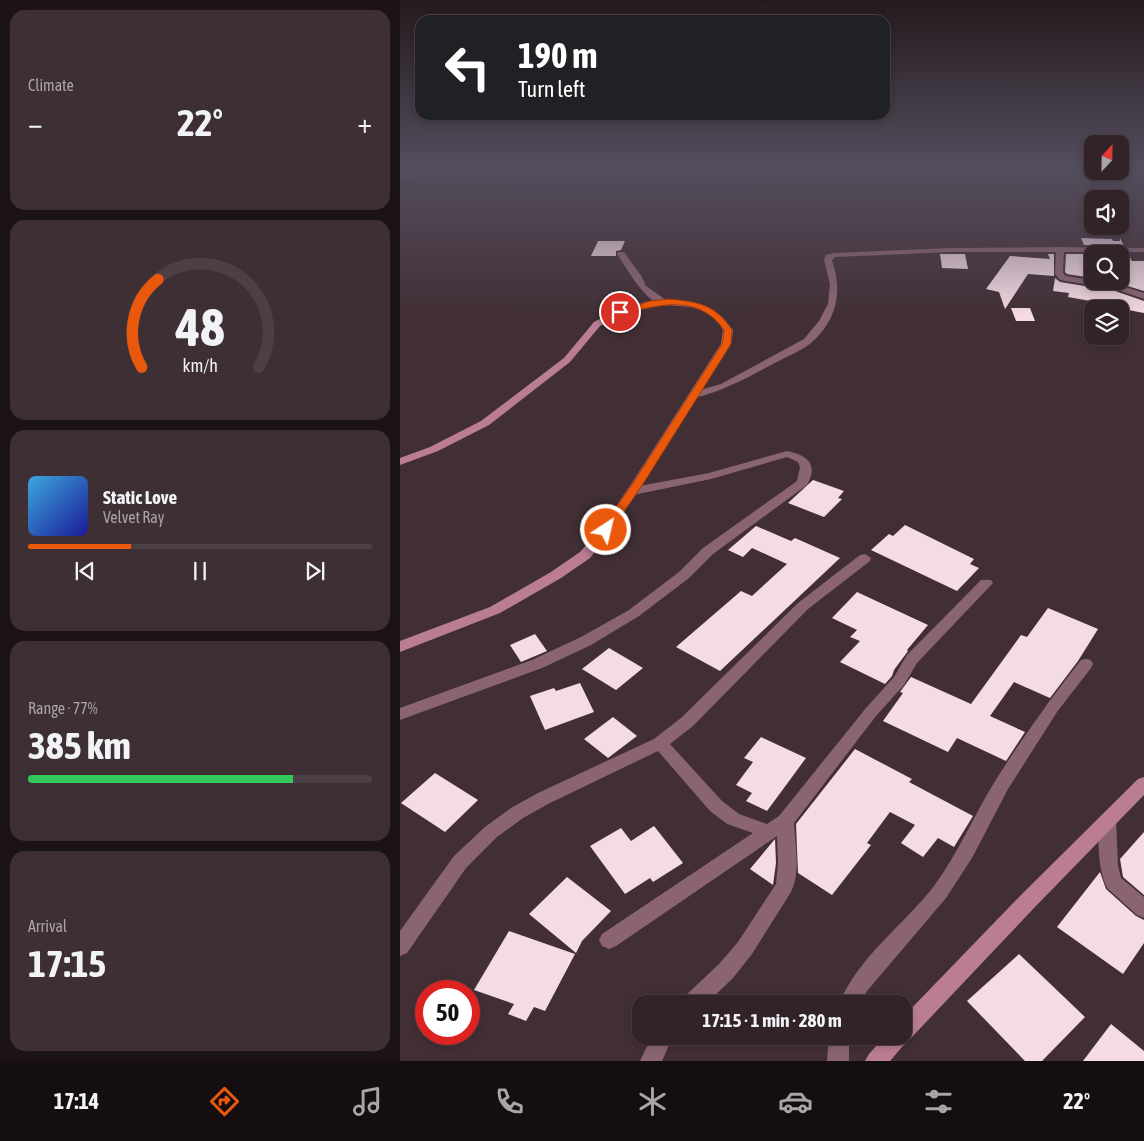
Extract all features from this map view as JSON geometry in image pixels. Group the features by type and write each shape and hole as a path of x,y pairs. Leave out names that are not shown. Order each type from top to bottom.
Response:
{"main road":[{"path":"400,462 434,449 485,423 567,360 597,324 620,312 663,302 692,304 708,309 719,317 728,330 726,344 633,491 606,530 585,555 556,575 495,610 400,647"},
{"path":"912,1023 1028,901 1144,784"},
{"path":"876,1061 891,1045"}],"street":[{"path":"1060,249 1059,274 1063,278 1116,287 1144,296"},
{"path":"694,394 724,386 807,341 816,331 832,306 836,290 835,275 828,260 834,254 1060,249 1144,250"},
{"path":"621,254 638,277 642,287 663,302"},
{"path":"400,714 537,664 586,641 634,613 684,576 708,551 728,535 802,483 806,467 804,459 797,455 787,454 711,476 633,491"},
{"path":"400,947 460,862 491,832 517,813 544,798 660,743 687,722 803,606 865,558"},
{"path":"609,940 777,826 899,681 912,659 986,583"},
{"path":"854,995 860,984 940,892 966,853 1002,784 1052,708 1086,664"},
{"path":"660,743 716,806 733,819 777,826"},
{"path":"1107,821 1109,865 1114,882 1144,909"},
{"path":"701,995 726,971 745,948 785,886 788,864 777,826"},
{"path":"651,1061 659,1045"},
{"path":"838,1061 839,1045"}],"building":[{"path":"1081,238 1120,241 1120,238 1124,245 1084,245"},
{"path":"598,241 625,241 621,250 616,251 616,256 591,256"},
{"path":"940,254 965,254 968,269 942,268"},
{"path":"1048,254 1054,254 1054,276 1028,274 1005,309 999,292 986,289 1010,256 1050,259"},
{"path":"1066,254 1084,254 1084,277 1065,272"},
{"path":"1129,256 1132,261 1144,261 1144,291 1129,286"},
{"path":"1055,278 1060,282 1084,286 1084,290 1115,291 1144,301 1144,313 1129,310 1129,300 1085,300 1068,297 1069,293 1053,291"},
{"path":"1011,308 1030,308 1035,321 1016,321"},
{"path":"813,480 844,491 838,498 842,499 824,517 788,503"},
{"path":"905,525 974,559 970,564 979,568 957,591 871,550 889,534 893,536"},
{"path":"756,526 791,541 795,538 840,558 720,671 676,647 741,591 752,596 787,564 752,548 743,557 728,550"},
{"path":"857,592 928,625 907,650 892,676 885,684 840,662 860,641 850,637 857,630 832,618"},
{"path":"1048,608 1098,629 1078,661 1050,698 1014,682 990,716 1025,732 1006,761 957,738 948,752 883,721 903,693 900,692 911,677 971,704 1021,635 1027,637"},
{"path":"535,634 547,651 521,662 510,645"},
{"path":"609,648 643,668 616,690 582,669"},
{"path":"580,683 594,712 545,730 530,696 554,688 556,691"},
{"path":"613,717 637,736 608,758 584,739"},
{"path":"761,737 806,758 767,811 746,801 752,793 736,785 753,762 744,758"},
{"path":"855,749 912,779 909,782 973,816 954,847 938,838 923,857 901,843 915,825 890,812 867,843 871,845 832,895 798,873 796,824"},
{"path":"435,773 478,800 445,832 401,803"},
{"path":"654,826 683,863 653,882 650,878 625,894 590,846 621,828 631,841"},
{"path":"1144,832 1144,895 1123,877 1120,859"},
{"path":"775,839 776,863 773,885 750,869"},
{"path":"1100,872 1106,889 1136,916 1144,920 1144,943 1123,974 1057,927"},
{"path":"567,877 611,911 582,941 576,953 529,914"},
{"path":"509,931 575,954 545,1011 534,1007 526,1021 508,1014 514,1004 480,992 480,980"},
{"path":"1019,954 1085,1017 1042,1061 1025,1061 967,1001"},
{"path":"1111,1024 1144,1051 1144,1061 1083,1061"}],"route":[{"path":"606,530 638,484 726,344 728,330 719,317 708,309 692,304 669,302 650,304 620,312"}]}
